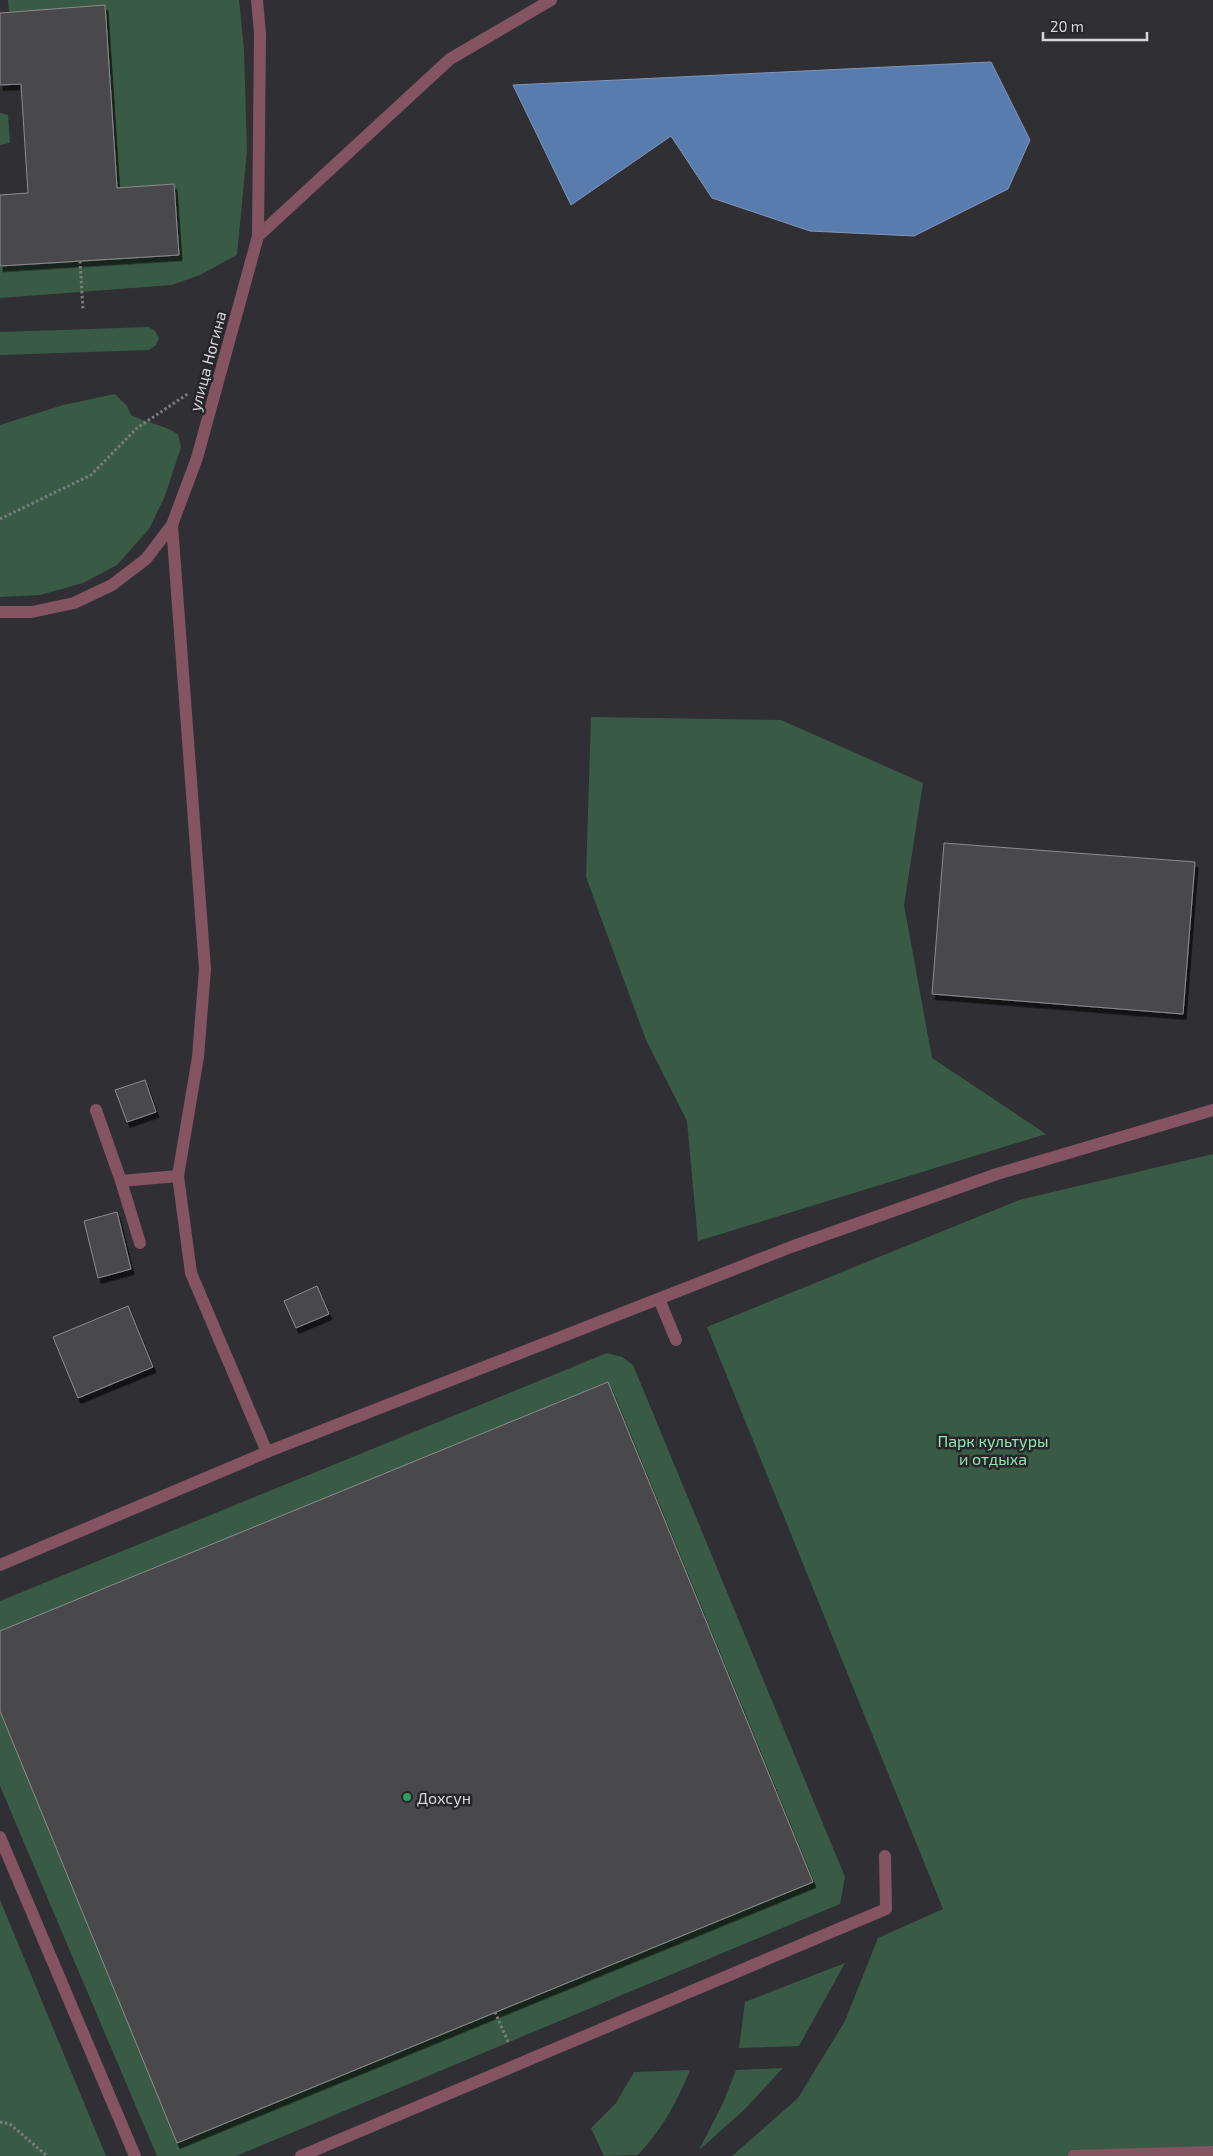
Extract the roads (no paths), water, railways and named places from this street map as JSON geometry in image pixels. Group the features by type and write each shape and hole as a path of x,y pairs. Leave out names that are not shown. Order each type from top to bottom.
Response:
{"street":[{"name":"улица Ногина","path":"0,612 32,612 74,603 112,585 146,559 172,525 197,458 258,236 260,34 257,0"},
{"path":"258,236 450,59 551,0"},
{"path":"172,525 205,969 198,1057 178,1176 191,1273 267,1452"},
{"path":"96,1110 140,1243"},
{"path":"0,1565 267,1452 791,1247 997,1174 1213,1110"},
{"path":"121,1181 178,1176"},
{"path":"659,1299 676,1340"},
{"path":"0,1837 135,2156"},
{"path":"301,2156 886,1909 885,1856"},
{"path":"1074,2156 1213,2152"}],"water":[{"path":"991,62 1030,140 1008,189 914,236 810,231 712,198 671,136 571,205 513,85"}],"place":[{"name":"Дохсун","path":"407,1797"}],"park label":[{"name":"Парк культуры и отдыха","path":"993,1449"}]}
